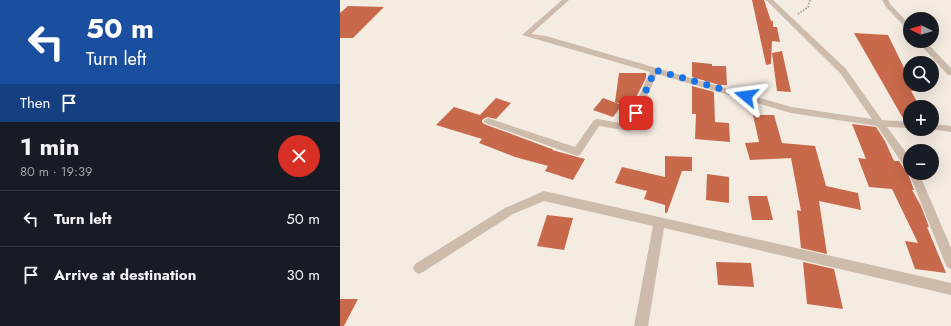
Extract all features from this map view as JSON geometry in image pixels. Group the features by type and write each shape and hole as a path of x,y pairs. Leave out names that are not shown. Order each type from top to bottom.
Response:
{"street":[{"path":"566,0 526,35 542,38 791,110 879,123 903,125"},
{"path":"769,0 843,71 903,156"},
{"path":"885,0 888,6 903,22"},
{"path":"928,48 951,73"},
{"path":"488,121 577,152 597,122 629,128 655,70"},
{"path":"939,128 951,129"},
{"path":"917,180 951,263"},
{"path":"419,268 509,211 544,196 951,289"},
{"path":"641,326 659,222"}],"path":[{"path":"790,20 808,7 810,0"}],"building":[{"path":"752,0 764,0 771,21 773,21 773,27 777,27 780,42 772,41 771,64 766,65"},
{"path":"348,6 384,7 353,38 340,38 340,13"},
{"path":"854,33 888,35 903,66 903,92 912,92 916,100 903,100 903,118"},
{"path":"782,51 791,92 777,91 772,53"},
{"path":"692,62 712,64 712,66 726,66 727,85 719,85 692,77"},
{"path":"619,73 646,73 646,78 631,107 615,102"},
{"path":"692,86 714,92 715,122 729,123 730,142 695,139 696,114 692,114"},
{"path":"496,98 511,103 496,119 487,117 482,120 482,122 553,149 552,150 585,159 573,180 545,171 548,166 515,157 479,143 482,139 436,125 454,107 480,115"},
{"path":"603,98 622,105 613,117 593,110"},
{"path":"753,115 774,115 782,143 815,146 826,186 858,193 861,210 819,201 827,254 801,248 797,210 801,211 791,158 750,160 745,143 759,142"},
{"path":"852,124 876,127 885,141 894,161 899,161 903,167 903,180 910,180 914,190 912,190 921,206 929,227 927,227 946,273 915,269 905,241 918,243 892,189 869,187 858,158 866,159"},
{"path":"665,156 692,157 692,171 682,171 667,213 665,213 665,205 644,199 647,191 615,183 622,167 665,177"},
{"path":"707,174 729,177 729,203 706,200"},
{"path":"748,196 767,196 773,220 752,220"},
{"path":"547,215 573,218 564,250 537,246"},
{"path":"716,262 751,263 754,287 718,285"},
{"path":"803,262 834,269 843,309 807,304"},
{"path":"340,299 358,299 344,326 340,326"}],"route":[{"path":"636,113 655,70 746,96"}]}
